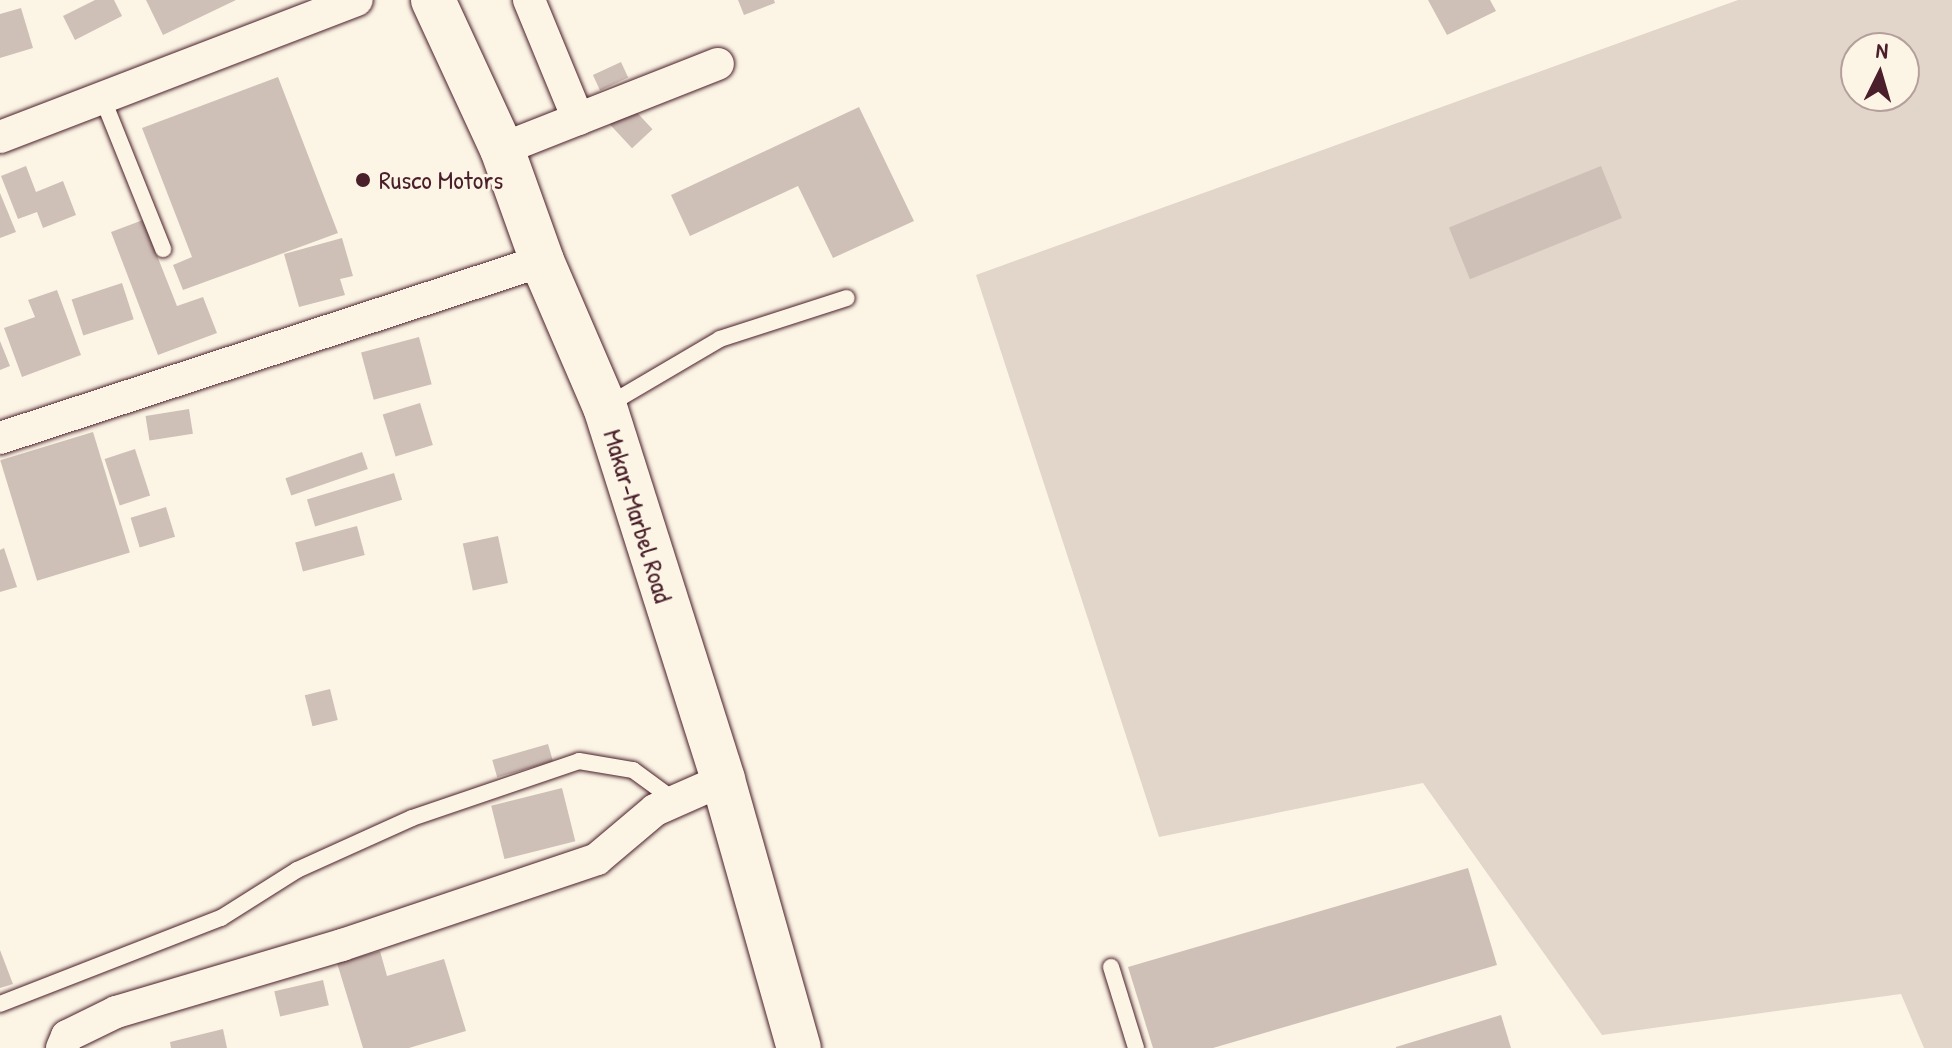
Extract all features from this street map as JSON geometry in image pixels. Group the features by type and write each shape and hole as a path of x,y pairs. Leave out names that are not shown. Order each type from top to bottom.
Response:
{"main road":[{"name":"Makar-Marbel Road","path":"433,0 502,149 542,261 605,407 723,780 799,1048"}],"street":[{"path":"0,137 357,0"},
{"path":"529,0 578,119"},
{"path":"502,149 718,64"},
{"path":"0,438 542,261"},
{"path":"62,1048 67,1036 116,1012 342,945 597,859 674,800 723,780"}],"lane":[{"path":"102,97 163,249"},
{"path":"605,407 720,339 847,298"},
{"path":"0,1004 221,918 297,870 412,818 579,761 633,770 674,800"},
{"path":"1111,967 1136,1048"}],"shaded area":[{"path":"1738,0 1952,0 1952,1048 1924,1048 1901,994 1602,1035 1423,783 1159,837 976,275"}],"building":[{"path":"95,0 114,0 122,16 75,40 63,16"},
{"path":"146,0 236,0 163,35"},
{"path":"738,0 774,0 775,3 744,15"},
{"path":"1428,0 1490,0 1496,11 1447,35"},
{"path":"21,8 33,48 0,58 0,14"},
{"path":"621,62 628,77 600,91 593,75"},
{"path":"278,77 338,233 183,290 173,265 192,257 142,128"},
{"path":"630,105 653,129 632,148 610,124"},
{"path":"859,107 914,221 833,258 798,186 690,236 671,195"},
{"path":"26,166 36,192 63,181 76,215 43,228 37,212 18,219 1,176"},
{"path":"1601,166 1622,218 1470,279 1449,227"},
{"path":"0,193 16,232 0,238"},
{"path":"143,220 177,306 203,297 217,333 158,355 111,232"},
{"path":"342,238 353,276 340,279 345,295 299,307 284,254"},
{"path":"122,283 134,319 83,336 72,299"},
{"path":"57,290 81,355 22,377 4,328 35,317 28,300"},
{"path":"419,337 432,384 374,400 361,353"},
{"path":"0,341 10,366 0,370"},
{"path":"420,403 433,445 396,456 383,414"},
{"path":"189,409 193,434 149,441 146,416"},
{"path":"93,432 130,552 37,581 0,460"},
{"path":"135,449 150,496 120,505 105,459"},
{"path":"362,452 368,469 291,495 285,478"},
{"path":"394,473 402,500 315,526 307,500"},
{"path":"166,507 175,537 140,547 131,518"},
{"path":"357,526 365,555 303,572 295,543"},
{"path":"498,536 508,583 473,590 463,543"},
{"path":"4,548 17,587 0,592 0,550"},
{"path":"330,689 338,720 313,726 305,695"},
{"path":"548,744 553,761 497,777 492,760"},
{"path":"562,788 575,841 504,859 491,806"},
{"path":"1468,868 1497,965 1213,1048 1153,1048 1128,967"},
{"path":"0,950 13,984 0,988"},
{"path":"380,951 387,976 444,959 466,1031 409,1048 363,1048 337,963"},
{"path":"323,980 329,1005 280,1017 274,991"},
{"path":"1501,1015 1511,1048 1396,1048 1396,1047"},
{"path":"223,1029 227,1048 171,1048 170,1042"}],"place":[{"name":"Rusco Motors","path":"363,180"}]}
